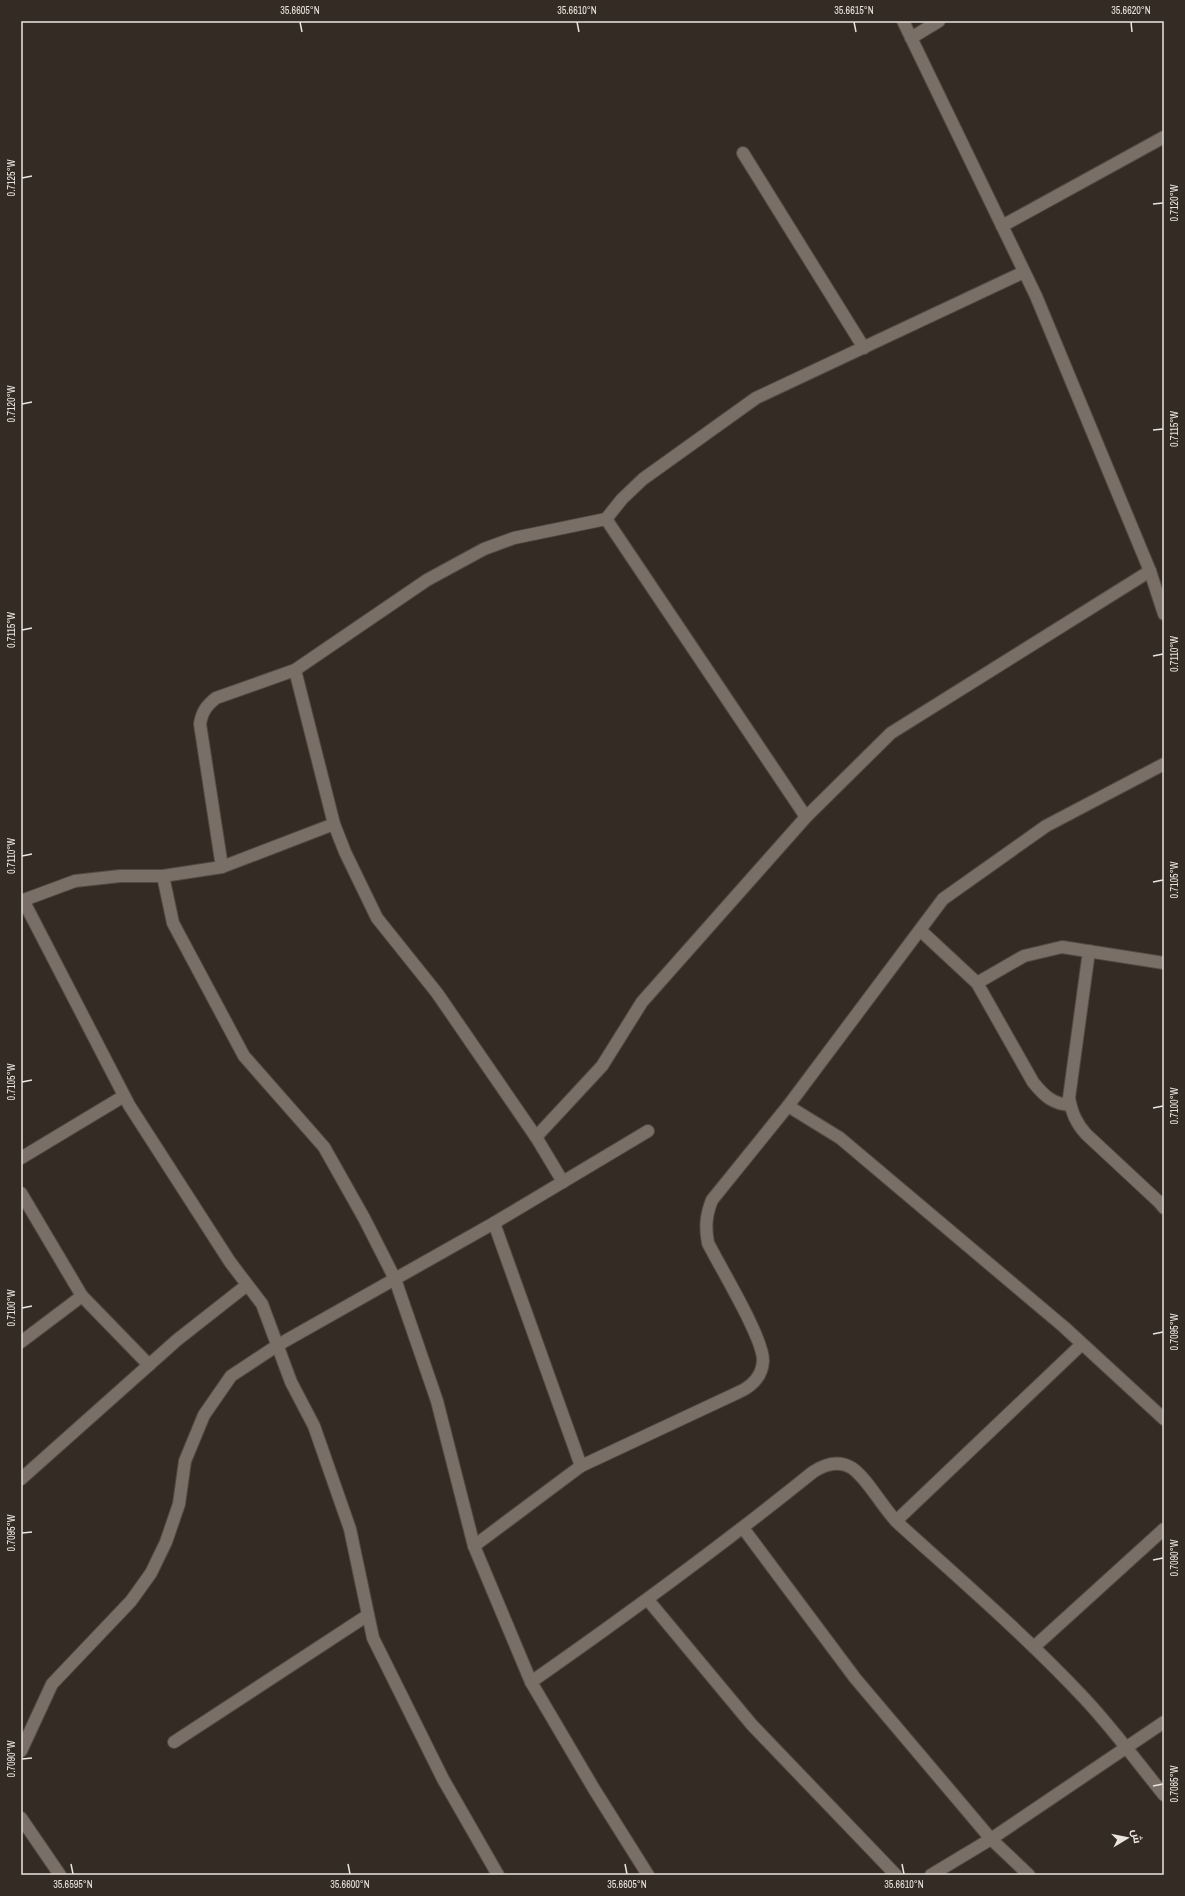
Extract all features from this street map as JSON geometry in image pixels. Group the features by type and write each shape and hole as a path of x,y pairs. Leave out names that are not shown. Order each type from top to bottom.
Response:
{"street":[{"path":"903,21 1024,272 1150,571 1164,614"},
{"path":"911,38 939,21"},
{"path":"1002,226 1164,137"},
{"path":"744,153 864,348"},
{"path":"222,867 200,724 202,714 207,705 216,698 295,670 427,580 484,549 514,538 606,519 622,499 643,479 756,398 1024,272"},
{"path":"606,519 806,817"},
{"path":"536,1137 602,1066 642,1002 806,817 891,733 1150,571"},
{"path":"295,670 334,824 345,852 377,918 437,994 536,1137 563,1182"},
{"path":"474,1546 581,1466 747,1388 755,1381 761,1372 763,1361 758,1340 708,1243 706,1229 707,1214 712,1200 788,1106 943,899 1046,826 1164,764"},
{"path":"334,824 222,867 164,876 120,876 75,881 22,901 124,1096 230,1262 262,1304 291,1382 314,1426 350,1529 373,1638 443,1779 498,1875"},
{"path":"164,876 173,923 244,1056 324,1147 364,1218 394,1279 437,1402 474,1546 531,1682 594,1790 648,1875"},
{"path":"920,930 977,983 1033,1082 1051,1101 1070,1106"},
{"path":"977,983 1024,956 1062,947 1164,964"},
{"path":"1089,951 1071,1085 1070,1106 1078,1124 1164,1208"},
{"path":"21,1158 124,1096"},
{"path":"788,1106 840,1138 1064,1327 1164,1419"},
{"path":"21,1751 52,1684 131,1601 151,1573 169,1534 179,1504 185,1461 204,1415 231,1376 278,1346 494,1223 648,1131"},
{"path":"21,1193 82,1296 149,1365"},
{"path":"494,1223 581,1466"},
{"path":"21,1479 177,1340 247,1285"},
{"path":"21,1342 82,1296"},
{"path":"896,1521 1082,1344"},
{"path":"531,1682 648,1600 743,1528 813,1472 822,1466 832,1463 843,1464 853,1469 896,1521 1034,1647 1085,1700 1164,1795"},
{"path":"743,1528 855,1678 992,1839 1029,1875"},
{"path":"1034,1647 1164,1529"},
{"path":"648,1600 752,1725 896,1875"},
{"path":"174,1742 368,1615"},
{"path":"931,1875 992,1839 1164,1722"},
{"path":"21,1818 60,1875"}]}
